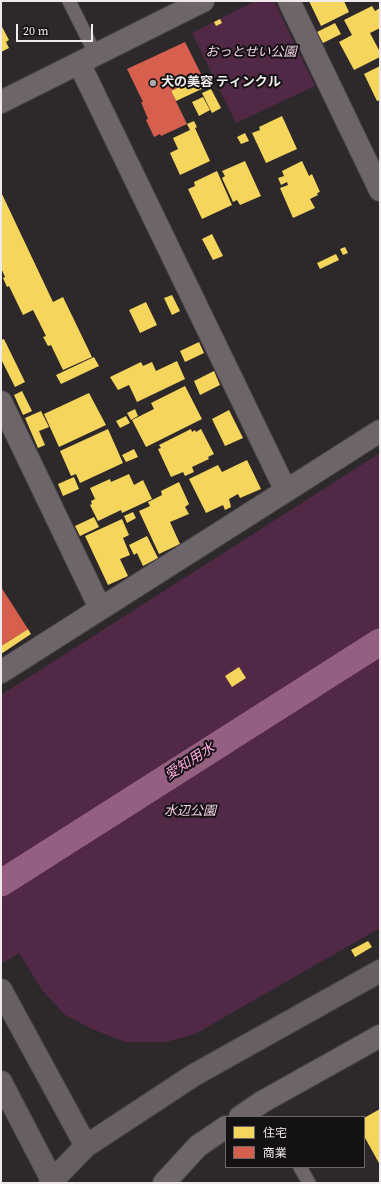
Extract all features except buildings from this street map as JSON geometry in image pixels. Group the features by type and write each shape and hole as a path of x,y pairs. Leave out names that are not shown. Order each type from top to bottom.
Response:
{"street":[{"path":"1,102 203,1"},
{"path":"289,1 380,190"},
{"path":"87,59 286,491"},
{"path":"1,402 100,608"},
{"path":"1,672 380,431"},
{"path":"1,1082 51,1182 86,1146 194,1075 380,971"},
{"path":"1,990 86,1146"},
{"path":"241,1116 262,1102 380,1036"},
{"path":"164,1183 198,1146 225,1128"}],"lane":[{"path":"69,1 87,59"},
{"path":"301,1168 309,1183"}],"green space":[{"name":"おっとせい公園","path":"255,1 274,1 315,86 236,123 192,33"},
{"name":"水辺公園","path":"380,453 380,928 195,1034 166,1042 125,1042 92,1029 65,1015 42,990 19,953 1,964 1,695"}],"waterway":[{"name":"愛知用水","path":"1,883 380,642"}],"place":[{"name":"犬の美容 ティンクル","path":"153,83"}]}
